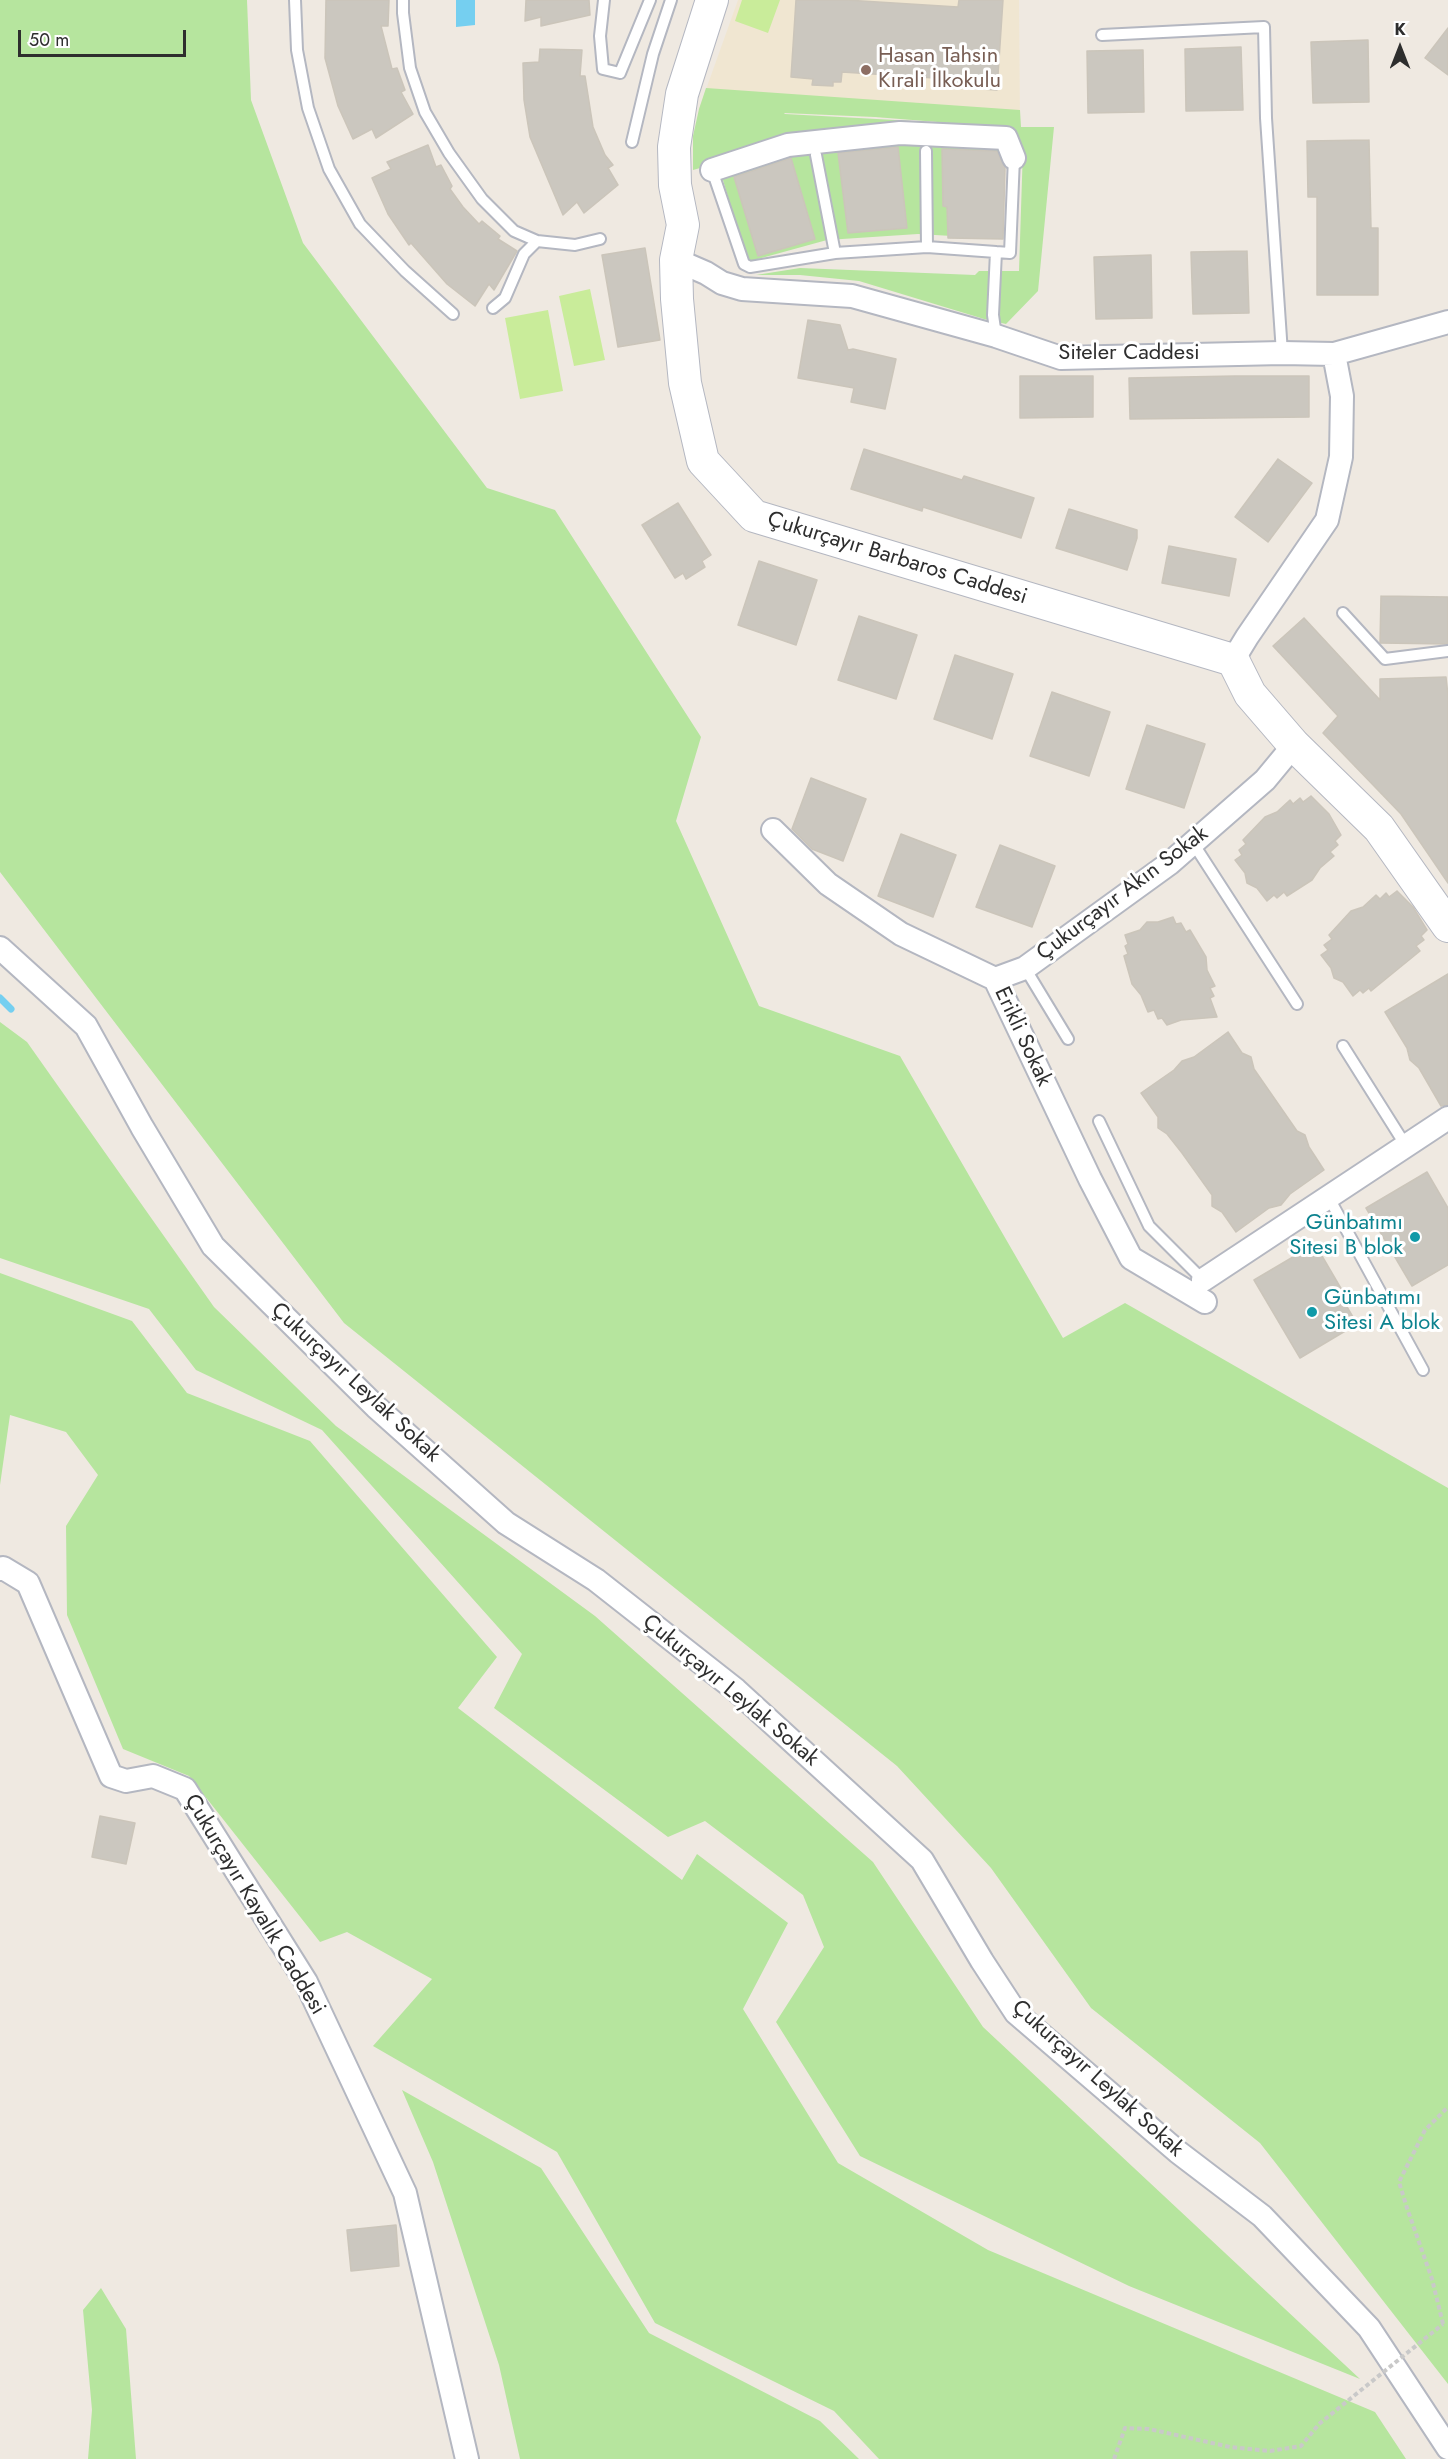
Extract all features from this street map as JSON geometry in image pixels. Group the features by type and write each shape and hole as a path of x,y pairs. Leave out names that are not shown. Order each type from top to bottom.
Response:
{"street":[{"name":"Çukurçayır Barbaros Caddesi","path":"712,0 682,94 674,147 675,185 683,225 676,260 685,383 703,461 754,516 1233,660"},
{"path":"712,170 788,145 900,133 1006,138 1014,158"},
{"name":"Siteler Caddesi","path":"676,260 722,283 742,289 852,296 996,336 1061,358 1334,354 1448,322"},
{"path":"1334,354 1342,396 1341,457 1327,520 1233,660 1250,694 1294,746 1379,828 1448,926"},
{"name":"Çukurçayır Akın Sokak","path":"995,979 1025,968 1170,863 1265,780 1294,746"},
{"name":"Erikli Sokak","path":"773,830 828,884 901,934 995,979 1090,1179 1131,1258 1204,1291"},
{"name":"Çukurçayır Leylak Sokak","path":"0,948 86,1026 141,1127 213,1246 376,1407 506,1523 596,1580 736,1690 922,1860 1016,2013 1178,2152 1262,2216 1369,2328 1448,2448"},
{"path":"1204,1291 1329,1198 1448,1118"},
{"name":"Çukurçayır Kayalık Caddesi","path":"0,1569 3,1568 28,1583 111,1776 126,1781 153,1776 185,1789 306,1982 405,2193 467,2459"}],"lane":[{"path":"295,0 297,50 308,108 329,169 360,224 405,272 453,314"},
{"path":"403,0 410,68 425,112 449,153 482,199 514,231 537,241 575,245 600,239"},
{"path":"604,0 600,36 603,69 620,73 650,0"},
{"path":"632,142 642,95 671,0"},
{"path":"1102,35 1264,27 1266,118 1282,353"},
{"path":"926,151 927,247"},
{"path":"816,155 835,252"},
{"path":"712,170 744,264 750,267 835,252 927,247 1010,253 1014,158"},
{"path":"492,308 505,298 524,254 537,241"},
{"path":"996,252 993,315 996,336"},
{"path":"1343,613 1385,659 1448,651"},
{"path":"1193,843 1298,1004"},
{"path":"1025,968 1068,1039"},
{"path":"1343,1046 1406,1146"},
{"path":"1099,1121 1149,1226 1204,1291"},
{"path":"1329,1198 1423,1370"}],"path":[{"path":"1114,2459 1125,2428 1149,2429 1230,2447 1270,2451 1301,2446 1319,2424 1443,2325 1435,2289 1400,2182 1425,2130 1448,2107"}],"shaded area":[{"name":"Hasan Tahsin Kırali İlkokulu","path":"738,0 1019,0 1020,127 875,117 699,109"}],"green space":[{"path":"0,0 247,0 251,100 303,243 487,488 555,510 701,737 676,821 759,1006 900,1056 1063,1338 1125,1303 1448,1488 1448,2384 1260,2143 1091,2008 991,1868 897,1766 344,1323 0,872"},
{"path":"742,0 780,0 768,33 735,21"},
{"path":"706,88 1020,110 1021,127 1054,127 1038,291 1006,324 859,281 800,275 756,275 800,268 975,275 979,271 1019,271 1023,148 1005,146 1003,239 918,234 827,240 747,262 718,163 693,170 693,136","holes":["784,113 875,117 950,123"]},
{"path":"590,289 605,360 574,366 559,296"},
{"path":"548,310 563,391 520,399 505,318"},
{"path":"0,1022 27,1042 214,1307 336,1426 595,1616 873,1862 983,2027 1360,2379 1129,2286 860,2156 776,2022 824,1947 803,1895 705,1821 668,1837 494,1708 522,1654 322,1430 196,1370 149,1309 0,1258"},
{"path":"0,1273 132,1321 187,1393 310,1441 497,1657 458,1708 682,1880 697,1854 788,1923 743,2009 838,2163 988,2250 1375,2412 1406,2459 879,2459 834,2411 655,2323 557,2152 373,2046 432,1979 347,1932 320,1942 189,1776 123,1749 67,1615 66,1526 98,1475 66,1432 10,1415 0,1485"},
{"path":"402,2090 541,2168 649,2333 820,2421 859,2459 520,2459 499,2365 433,2162"},
{"path":"101,2288 126,2329 136,2459 88,2459 92,2410 83,2310"}],"water":[{"path":"456,0 475,0 475,25 456,27"}],"building":[{"path":"326,0 389,0 388,26 381,26 392,69 397,68 405,90 401,92 413,114 376,138 372,129 353,139 338,106 325,58"},
{"path":"526,0 589,0 590,15 541,26 541,17 525,21"},
{"path":"796,0 846,0 958,7 959,0 1003,0 997,90 950,87 950,79 842,72 841,82 833,82 833,86 812,85 813,79 791,77"},
{"path":"1448,28 1448,75 1425,58"},
{"path":"1368,40 1369,102 1313,103 1311,42"},
{"path":"1241,47 1243,110 1186,111 1185,49"},
{"path":"540,49 582,50 580,76 585,76 593,127 605,155 613,165 608,168 618,185 584,213 577,202 563,215 530,137 524,100 523,63 539,62"},
{"path":"1143,50 1144,112 1088,113 1087,51"},
{"path":"1369,140 1371,228 1378,228 1378,295 1317,295 1317,197 1308,197 1307,141"},
{"path":"428,145 436,167 441,165 452,186 450,189 463,207 479,224 482,221 500,236 498,239 517,251 494,290 489,284 475,306 447,284 411,243 409,245 388,214 372,178 391,169 387,162"},
{"path":"898,147 907,228 848,233 838,153"},
{"path":"942,149 997,151 1005,168 1003,239 948,238 947,207 943,206"},
{"path":"791,158 815,239 758,256 734,177"},
{"path":"645,248 660,340 618,347 602,255"},
{"path":"1247,251 1249,313 1193,314 1191,252"},
{"path":"1151,255 1152,318 1096,319 1094,257"},
{"path":"808,320 840,325 848,350 853,349 896,359 885,409 851,402 854,388 798,378"},
{"path":"1020,376 1093,376 1093,417 1020,418"},
{"path":"1309,376 1309,417 1130,419 1129,378"},
{"path":"864,449 962,480 964,476 1034,498 1021,538 923,507 922,511 851,489"},
{"path":"1278,459 1312,483 1268,542 1235,517"},
{"path":"678,503 711,555 702,561 705,567 686,579 683,573 675,578 642,525"},
{"path":"1069,509 1137,530 1137,538 1127,570 1056,548"},
{"path":"1169,546 1236,559 1229,596 1162,583"},
{"path":"759,561 817,580 796,645 738,625"},
{"path":"1381,596 1448,597 1448,644 1380,643"},
{"path":"859,616 917,635 896,699 838,680"},
{"path":"1304,618 1380,700 1380,679 1446,677 1448,695 1448,883 1401,814 1323,733 1338,716 1273,646"},
{"path":"955,655 1013,674 992,739 934,719"},
{"path":"1052,692 1110,712 1089,776 1030,756"},
{"path":"1147,725 1205,744 1184,808 1126,789"},
{"path":"811,778 866,799 843,861 812,849 792,829"},
{"path":"1311,796 1329,814 1341,835 1335,841 1338,845 1330,852 1334,856 1320,868 1312,880 1287,896 1284,892 1277,898 1274,895 1267,901 1257,888 1247,883 1245,873 1235,860 1242,855 1239,850 1246,844 1243,840 1265,817 1277,812 1290,800 1293,804 1300,798 1303,802"},
{"path":"901,834 956,855 933,917 878,896"},
{"path":"1000,845 1055,866 1032,927 976,907"},
{"path":"1397,891 1413,907 1427,930 1421,936 1424,940 1416,946 1420,951 1371,991 1369,988 1363,993 1360,990 1353,996 1343,982 1334,978 1331,968 1321,955 1328,950 1324,945 1332,939 1329,935 1351,911 1363,907 1376,895 1380,899 1386,893 1389,897"},
{"path":"1173,917 1176,924 1181,923 1186,932 1190,930 1206,957 1207,970 1215,986 1210,988 1214,996 1210,998 1217,1017 1181,1020 1167,1025 1162,1018 1158,1019 1154,1010 1148,1012 1141,995 1132,984 1124,956 1128,954 1125,935 1140,930 1147,922 1158,922"},
{"path":"1448,974 1448,1105 1441,1106 1419,1068 1410,1060 1407,1048 1385,1012"},
{"path":"1228,1032 1242,1053 1251,1057 1254,1069 1297,1131 1305,1135 1309,1147 1324,1170 1290,1194 1281,1205 1269,1208 1236,1232 1222,1212 1212,1206 1212,1195 1182,1153 1167,1134 1158,1128 1158,1117 1141,1093 1174,1070 1182,1061 1194,1057"},
{"name":"Günbatımı Sitesi B blok","path":"1427,1172 1448,1208 1448,1265 1412,1286 1366,1208"},
{"name":"Günbatımı Sitesi A blok","path":"1315,1244 1346,1297 1343,1300 1357,1324 1300,1358 1254,1280"},
{"path":"100,1816 135,1823 126,1864 92,1857"},
{"path":"396,2225 399,2266 351,2271 347,2230"}],"waterway":[{"path":"0,998 11,1009"}],"place":[{"name":"Hasan Tahsin Kırali İlkokulu","path":"866,70"},
{"name":"Günbatımı Sitesi B blok","path":"1415,1237"},
{"name":"Günbatımı Sitesi A blok","path":"1312,1312"}]}
